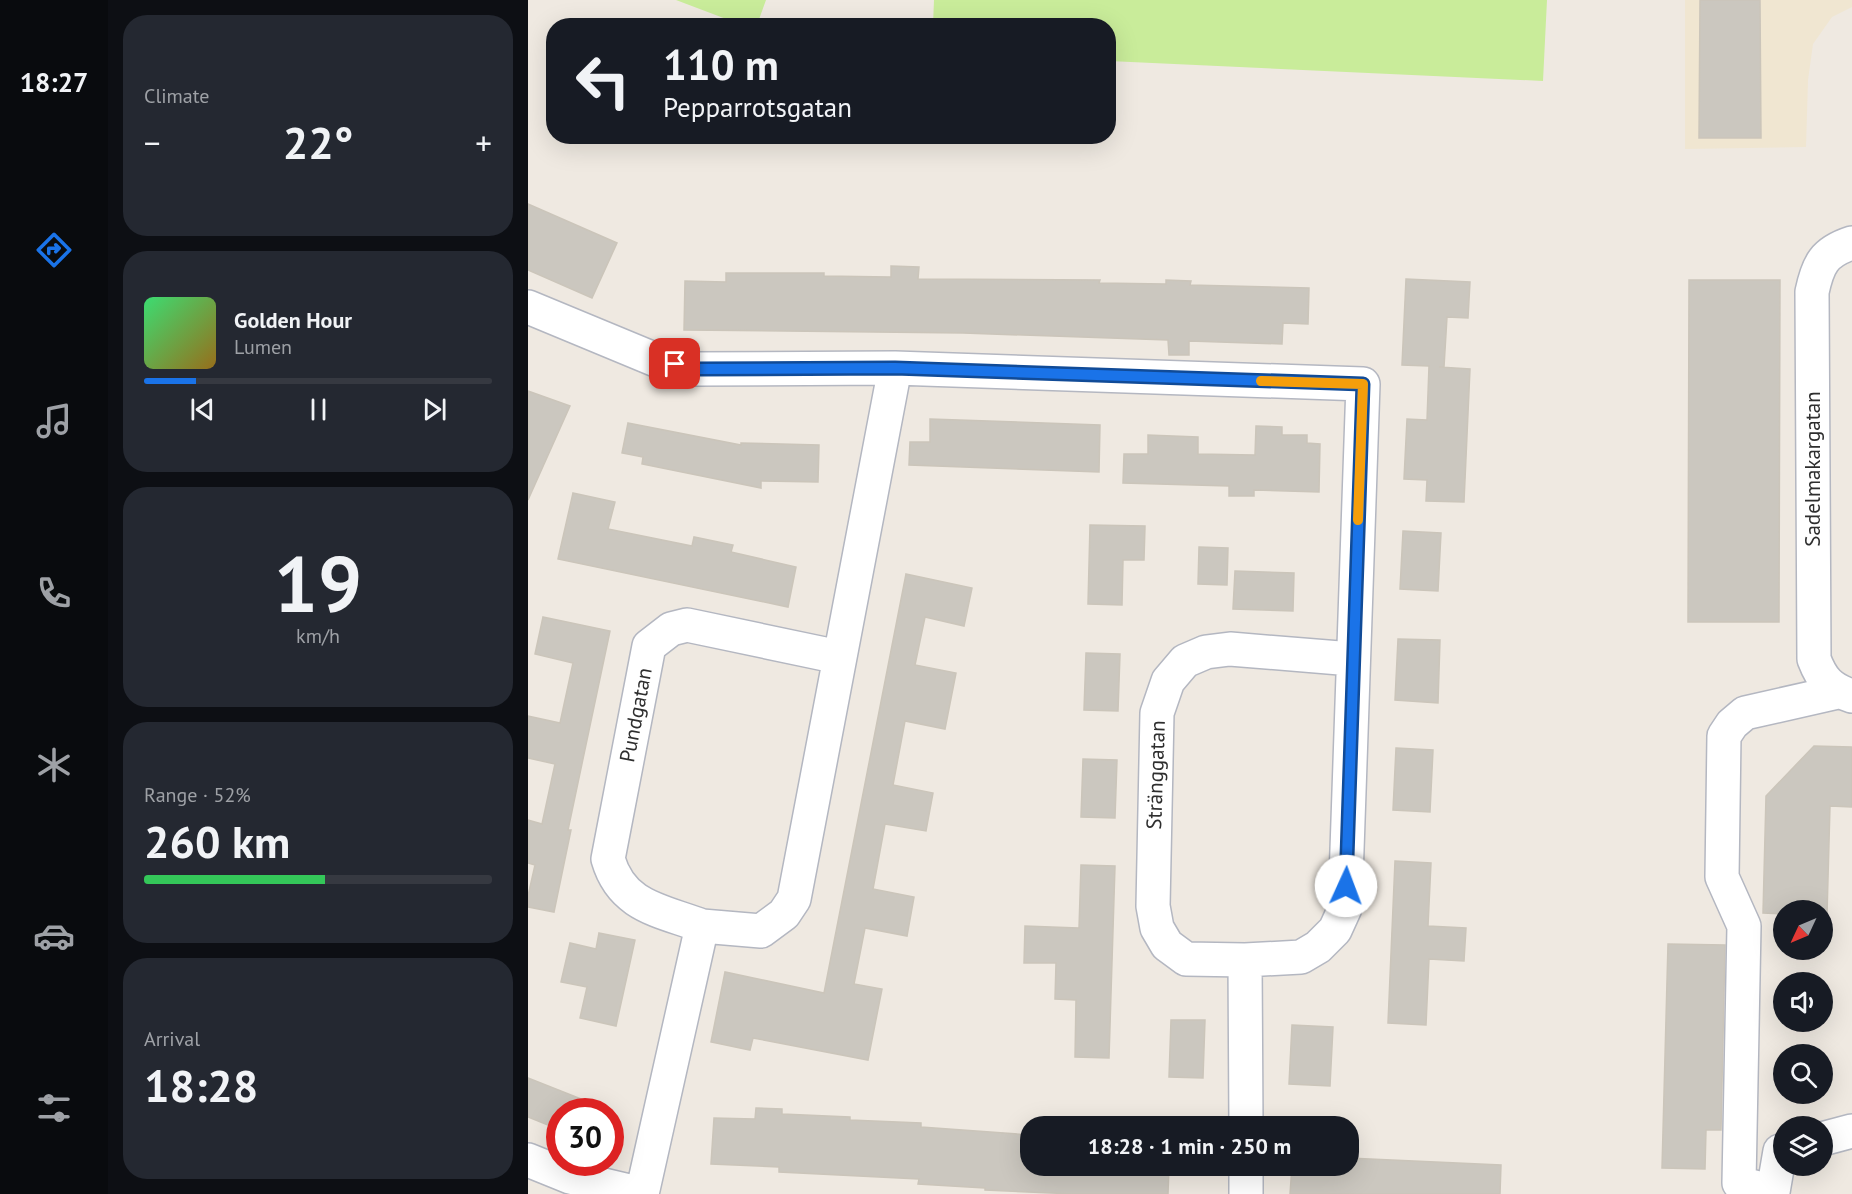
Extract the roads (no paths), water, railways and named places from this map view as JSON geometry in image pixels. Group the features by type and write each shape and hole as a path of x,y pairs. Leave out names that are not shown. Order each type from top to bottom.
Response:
{"street":[{"name":"Sadelmakargatan","path":"1845,694 1821,677 1814,659 1812,292 1816,274 1824,258 1838,248 1852,243"},
{"path":"528,307 656,360 695,369 895,368"},
{"name":"Stränggatan","path":"895,368 1363,384 1345,908 1335,930 1318,947 1302,957 1245,960 1186,959 1167,945 1157,928 1153,906 1157,712 1168,681 1185,661 1206,652 1230,649 1352,659"},
{"name":"Pundgatan","path":"839,657 687,625 671,629 649,646 608,859 612,874 635,901 702,926 761,931 784,914 794,899 895,368"},
{"path":"1776,1176 1773,1192 1739,1183 1744,926 1722,878 1725,736 1732,724 1745,713 1845,694"},
{"path":"528,1160 570,1177 642,1194 702,926"},
{"path":"1245,960 1246,1116"},
{"path":"1833,1136 1852,1131"},
{"path":"1246,1176 1246,1194"}]}
